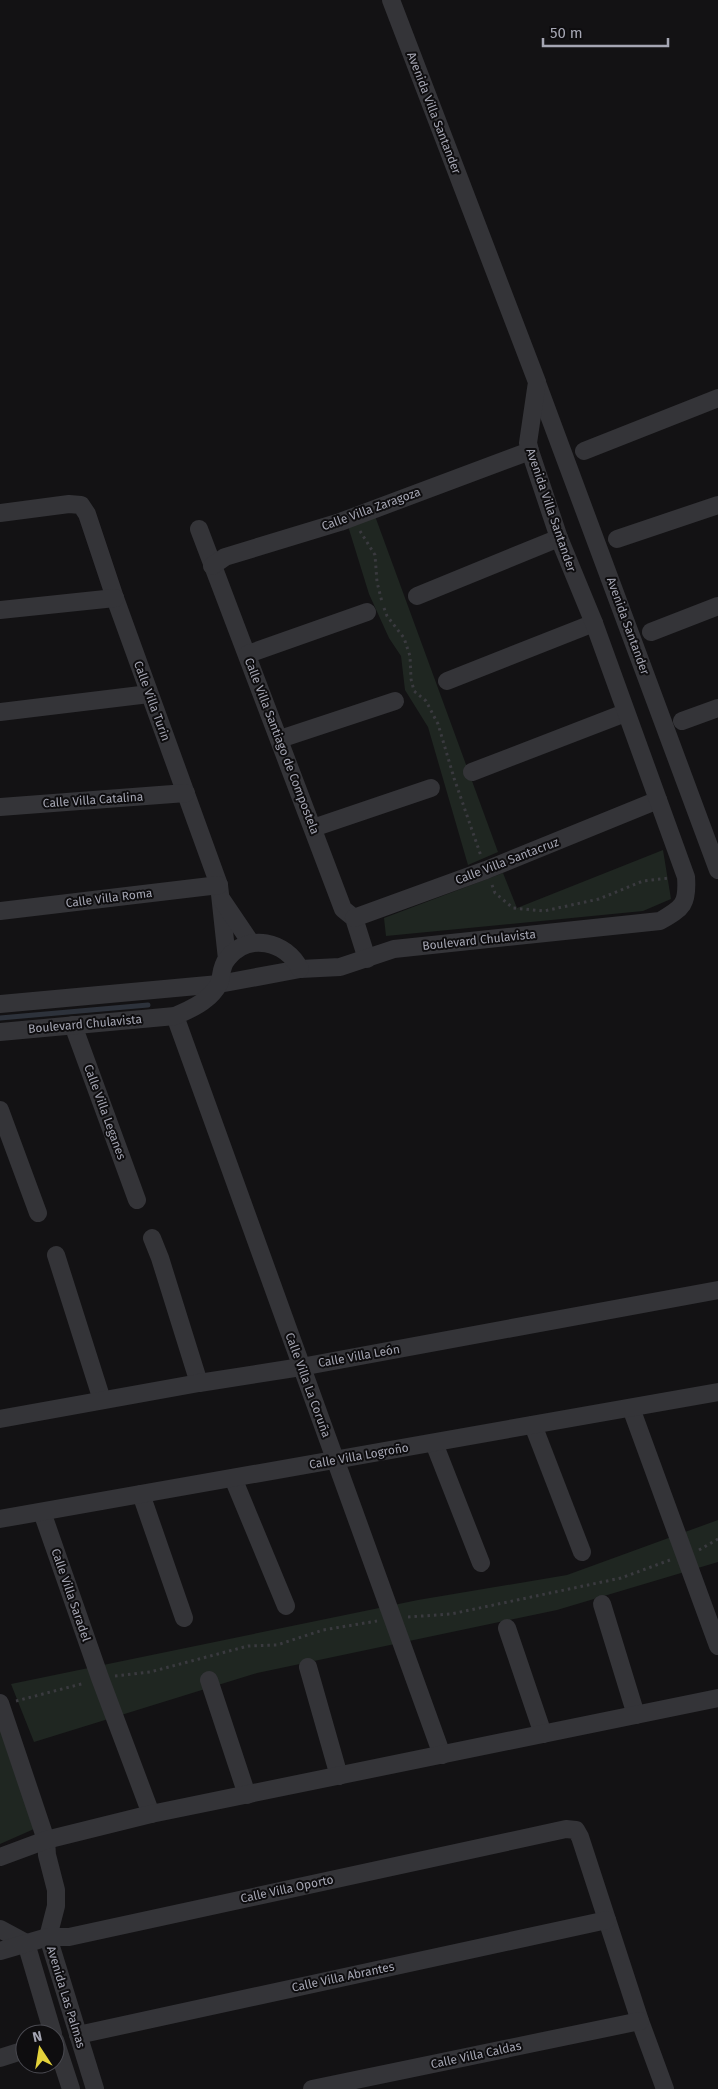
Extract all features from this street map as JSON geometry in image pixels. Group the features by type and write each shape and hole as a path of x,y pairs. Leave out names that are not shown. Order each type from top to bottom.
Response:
{"street":[{"name":"Avenida Villa Santander","path":"391,0 537,382 528,443 530,451 559,538 594,623 686,877 687,895 680,910 660,921"},
{"name":"Avenida Santander","path":"537,382 718,870"},
{"path":"584,451 718,398"},
{"name":"Calle Villa Zaragoza","path":"212,566 225,557 340,522 530,451"},
{"name":"Calle Villa Turin","path":"0,513 70,504 81,505 87,514 114,598 220,891 251,943"},
{"path":"617,539 718,504"},
{"name":"Calle Villa Santiago de Compostela","path":"199,529 248,654 343,909 354,918 367,959"},
{"path":"417,596 559,538"},
{"path":"0,610 114,598"},
{"path":"651,632 718,606"},
{"path":"248,654 367,612"},
{"path":"447,680 594,623"},
{"path":"0,712 149,694"},
{"path":"280,739 395,701"},
{"path":"682,721 718,708"},
{"path":"472,772 626,713"},
{"path":"313,828 431,788"},
{"name":"Calle Villa Catalina","path":"0,807 186,793"},
{"name":"Calle Villa Santacruz","path":"354,918 486,870 658,800"},
{"name":"Calle Villa Turin","path":"220,891 227,959"},
{"name":"Calle Villa Roma","path":"0,911 220,891"},
{"name":"Boulevard Chulavista","path":"0,1004 219,984 300,970 340,966 394,949 660,921"},
{"path":"227,959 251,943 269,943 284,949 295,959 300,970"},
{"name":"Boulevard Chulavista","path":"0,1032 175,1016 191,1009 206,999 219,984 220,973 227,959"},
{"name":"Calle Villa La Coruña","path":"175,1016 442,1755"},
{"name":"Calle Villa Leganes","path":"73,1025 136,1200"},
{"path":"0,1110 38,1213"},
{"path":"152,1238 160,1258 198,1383"},
{"path":"56,1255 102,1400"},
{"name":"Calle Villa León","path":"1,1416 302,1367 718,1290"},
{"name":"Calle Villa Logroño","path":"0,1519 718,1392"},
{"path":"631,1408 718,1646"},
{"path":"533,1425 582,1552"},
{"path":"434,1442 482,1563"},
{"path":"233,1478 286,1606"},
{"path":"141,1494 184,1618"},
{"name":"Calle Villa Saradel","path":"42,1512 100,1678 152,1814"},
{"path":"602,1604 636,1715"},
{"path":"507,1628 543,1734"},
{"path":"308,1667 340,1776"},
{"path":"208,1680 247,1795"},
{"path":"0,1857 46,1840 152,1814 718,1698"},
{"name":"Avenida Las Palmas","path":"1,1705 46,1840 47,1855 56,1890 56,1906 48,1937 95,2089"},
{"name":"Calle Villa Oporto","path":"0,1951 48,1937 69,1937 566,1829 576,1830 580,1837 607,1920"},
{"path":"607,1920 640,2021 665,2089"},
{"name":"Calle Villa Abrantes","path":"78,2035 607,1920"},
{"path":"0,1928 26,1942 50,2024"},
{"name":"Calle Villa Caldas","path":"312,2089 640,2021"},
{"path":"0,2058 15,2053"},
{"path":"65,2073 70,2089"}],"path":[{"path":"1,1705 100,1678 150,1672 248,1646 277,1645 323,1630 392,1618 451,1614 621,1578 699,1550 718,1539"}],"shaded area":[{"path":"375,516 498,852 468,865 428,727 405,690 401,656 389,638 369,594 348,526"},
{"path":"663,850 671,899 643,911 386,936 384,918 503,873 517,908"},
{"path":"718,1520 718,1562 557,1610 257,1673 34,1742 11,1684 418,1600 567,1575"},
{"path":"0,1725 34,1829 0,1844"}],"waterway":[{"path":"0,1018 148,1005"}]}
